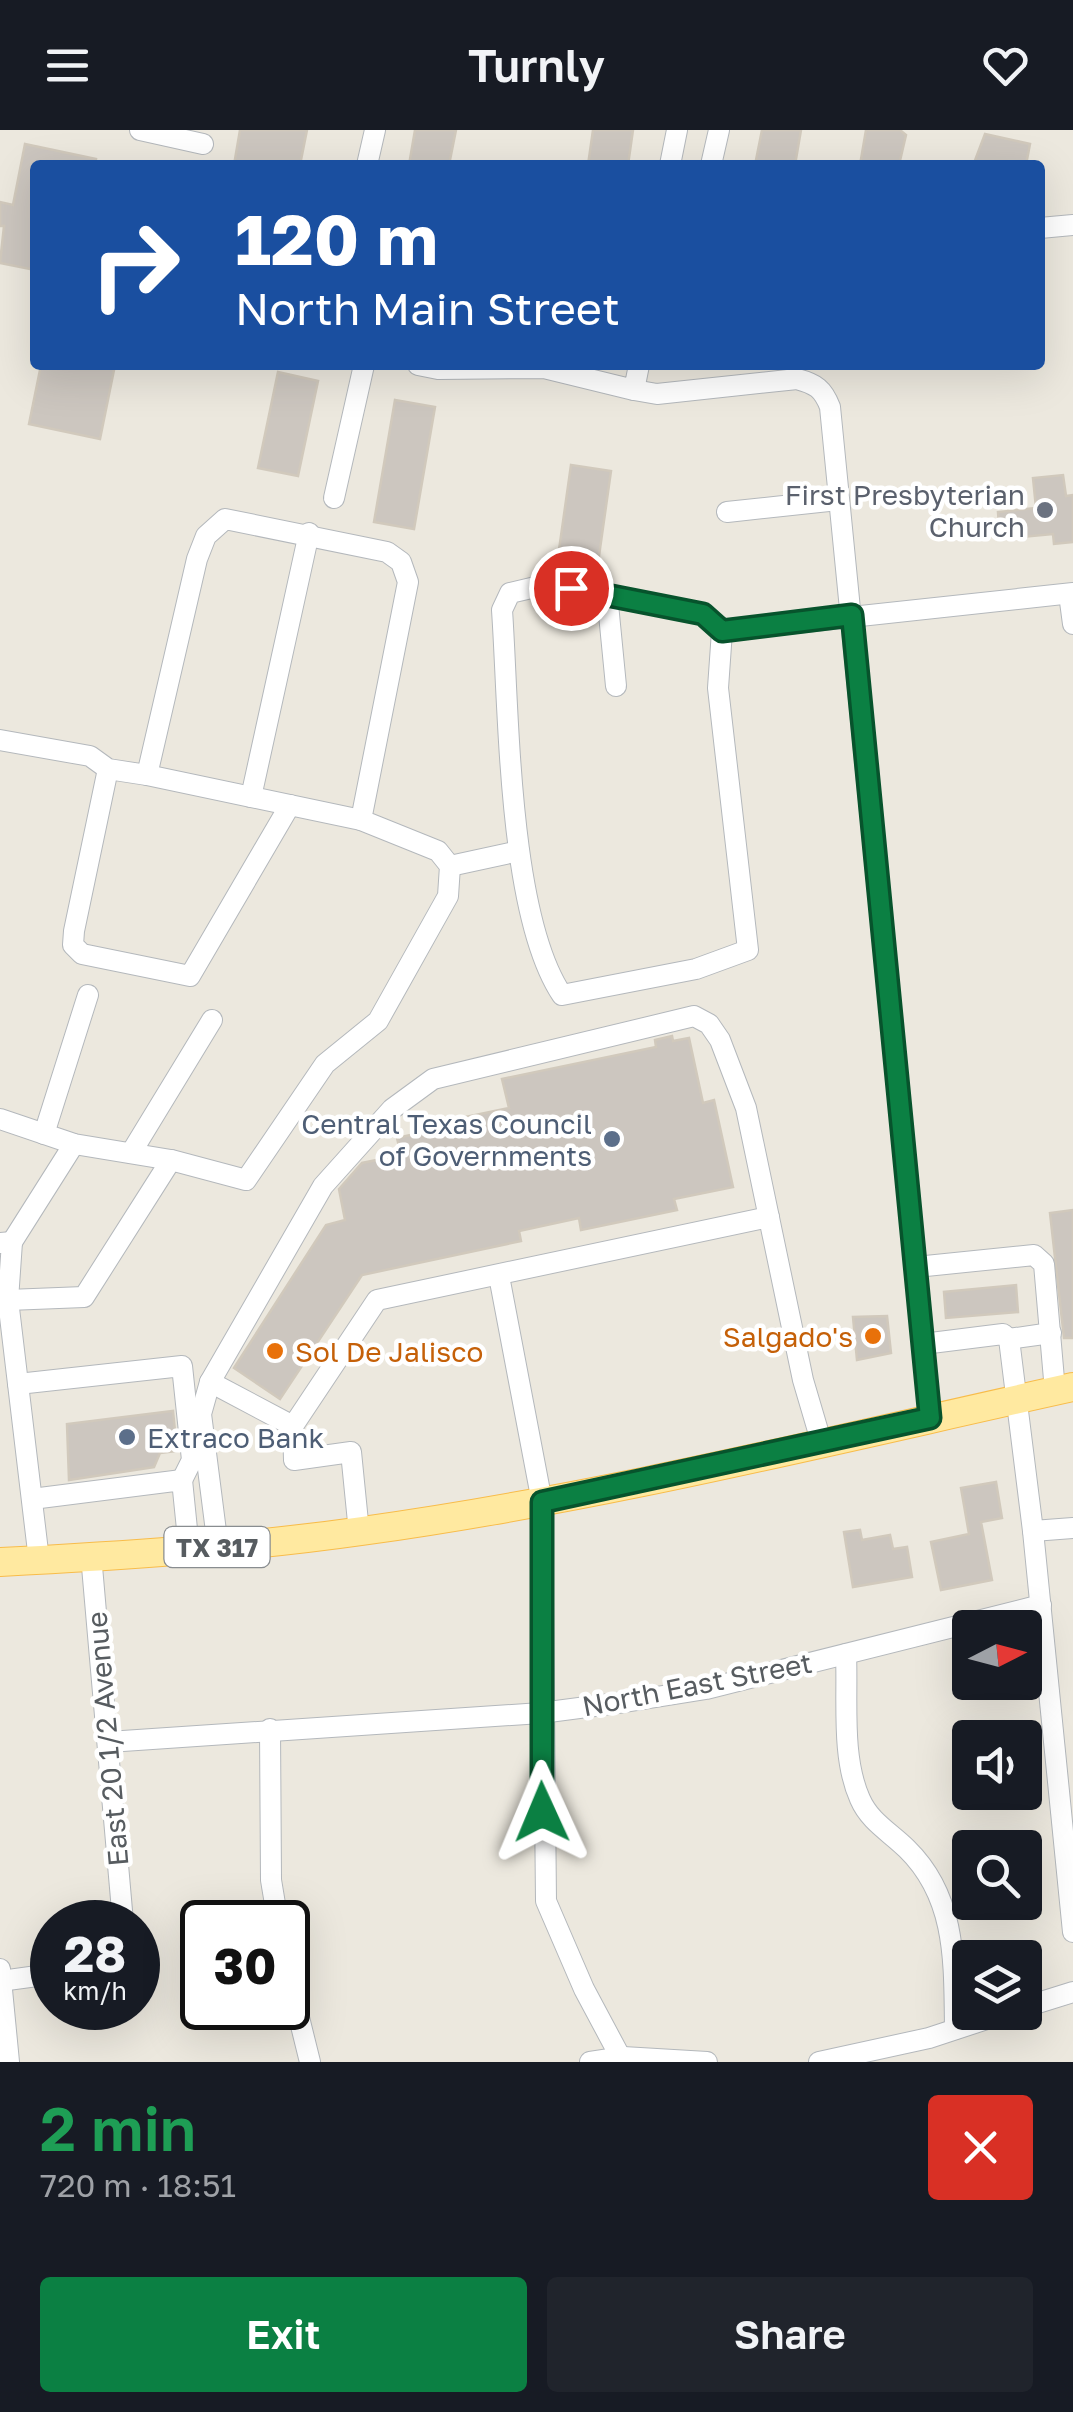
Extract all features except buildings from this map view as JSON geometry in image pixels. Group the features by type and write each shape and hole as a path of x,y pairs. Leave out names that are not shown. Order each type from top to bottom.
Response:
{"main road":[{"name":"TX 317","path":"0,1562 218,1547 359,1532 542,1502 1064,1389"}],"street":[{"path":"140,130 203,144"},
{"path":"368,160 376,130"},
{"path":"671,160 676,130"},
{"path":"713,160 719,130"},
{"path":"1045,228 1073,225"},
{"path":"334,498 363,370"},
{"path":"552,370 657,394 797,380 813,383 824,392 830,407 930,1418"},
{"path":"634,390 638,370"},
{"path":"727,512 838,500"},
{"path":"147,775 206,536 226,519 309,533 387,552 401,562 408,582 361,820"},
{"path":"251,797 309,533"},
{"path":"722,631 718,688 748,950 696,968 562,996 546,972 519,851 502,610 510,593 544,585 607,594 703,614 722,631 1071,594 1073,624"},
{"path":"607,594 616,686"},
{"path":"0,740 90,756 108,769 361,820 438,851 450,866 448,896 378,1020 325,1064 246,1180 171,1160 74,1144 0,1119"},
{"path":"108,769 73,944 82,954 154,969 190,976 290,805"},
{"path":"450,866 519,851"},
{"path":"44,1134 88,995"},
{"path":"218,1547 201,1414 210,1382 323,1186 392,1109 433,1079 694,1016 709,1024 727,1057 746,1108 803,1380 821,1441"},
{"path":"131,1153 212,1020"},
{"path":"39,1560 8,1300 6,1242 74,1144"},
{"path":"8,1300 84,1297 171,1160"},
{"path":"359,1532 351,1452 294,1460 293,1426 378,1300 769,1218"},
{"path":"916,1267 1034,1255 1044,1264 1050,1333 1064,1389"},
{"path":"499,1276 542,1502 541,1713 546,1901 584,1989 623,2060"},
{"path":"1008,1339 1050,1333"},
{"path":"923,1344 1003,1334 1008,1339 1050,1695 1067,1805 1073,1932"},
{"path":"18,1384 182,1366 192,1460 182,1480 189,1549"},
{"path":"210,1382 293,1426"},
{"path":"32,1499 182,1480"},
{"path":"1033,1531 1073,1528"},
{"name":"East 20 1/2 Avenue","path":"91,1556 121,1900"},
{"name":"North East Street","path":"108,1742 541,1713 706,1688 1041,1605"},
{"path":"846,1654 849,1744 858,1796 870,1818 907,1850 934,1883 952,1943"},
{"path":"1050,1695 1073,1693"},
{"path":"270,1729 274,1900"},
{"path":"0,1968 9,2062"},
{"path":"1,1980 30,1977"},
{"path":"1042,2002 1073,1992"},
{"path":"302,2030 310,2062"},
{"path":"820,2062 952,2030"},
{"path":"590,2062 707,2062"}],"place":[{"name":"First Presbyterian Church","path":"1045,510"},
{"name":"Central Texas Council of Governments","path":"612,1139"},
{"name":"Salgado's","path":"873,1336"},
{"name":"Sol De Jalisco","path":"275,1351"},
{"name":"Extraco Bank","path":"127,1437"}],"route":[{"path":"542,1812 542,1502 930,1418 852,615 722,631 703,614 571,588"}]}
